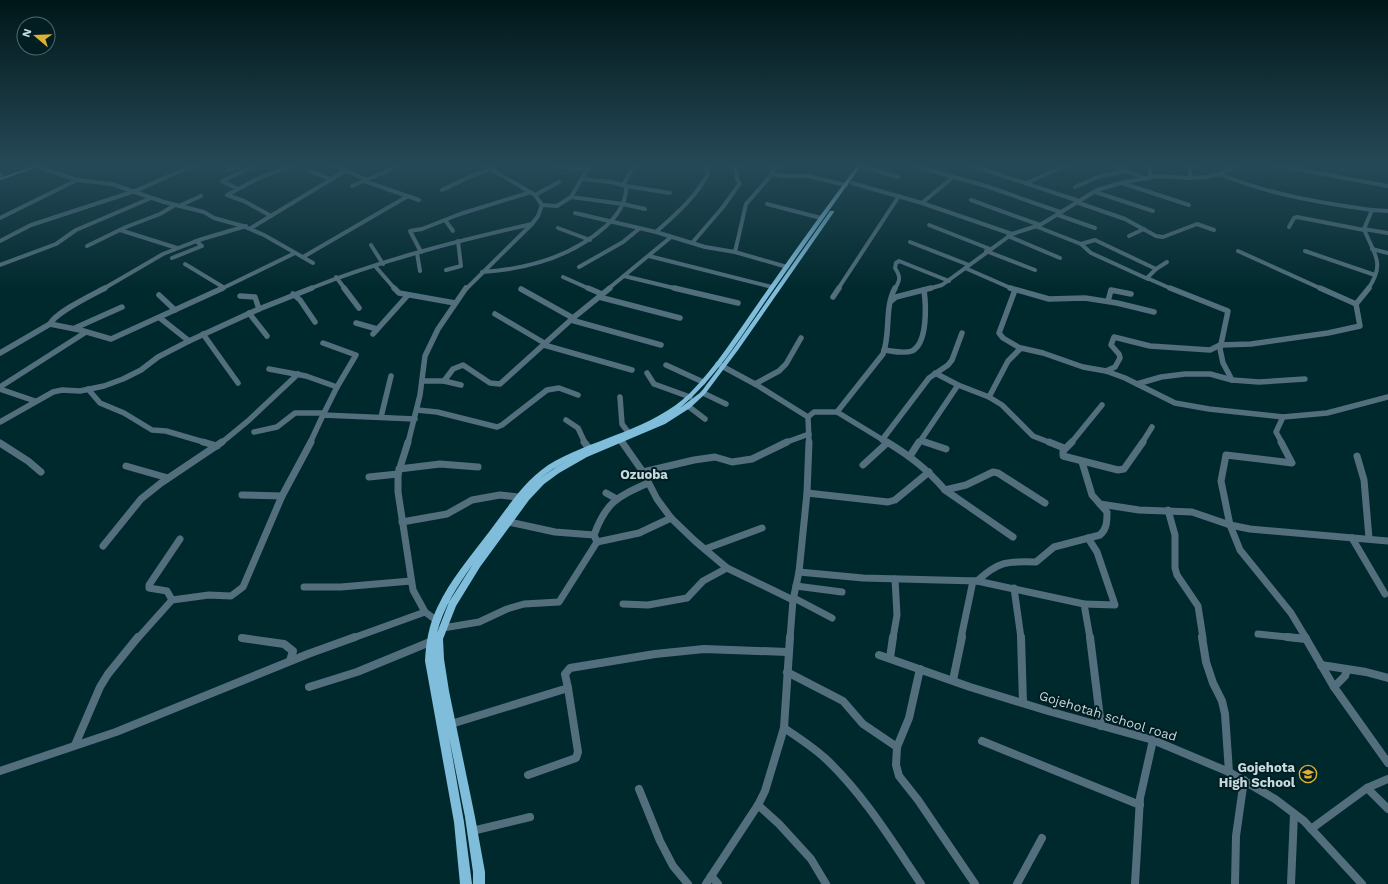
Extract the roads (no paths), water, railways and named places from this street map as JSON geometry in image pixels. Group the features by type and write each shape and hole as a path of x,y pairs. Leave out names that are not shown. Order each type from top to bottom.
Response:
{"main road":[{"path":"479,884 479,872 472,831 439,658 439,639 452,605 461,589 534,489 556,471 584,455 663,422 688,406 703,393 772,287 830,207"},
{"path":"466,884 459,822 430,660 430,642 436,620 443,604 453,587 518,497 535,479 550,467 588,447 628,432 671,412 690,397 721,365 833,207"}],"street":[{"path":"0,218 22,207"},
{"path":"0,240 43,220 83,207"},
{"path":"0,265 56,244 76,230 129,207"},
{"path":"87,246 120,230 174,207"},
{"path":"185,207 201,210 214,217 248,227 312,263"},
{"path":"255,207 271,216"},
{"path":"0,353 50,324 52,320 66,310 158,257 196,241 248,227 285,207"},
{"path":"303,257 389,207"},
{"path":"420,271 419,253 410,231 422,229 445,220 488,207"},
{"path":"436,620 425,612 413,590 398,492 399,471 415,419 425,356 430,343 455,303 482,272 532,224 538,216 541,207"},
{"path":"482,272 504,270 540,262 578,248 602,231 622,207"},
{"path":"637,207 645,209"},
{"path":"656,232 668,222 681,207"},
{"path":"692,243 721,207"},
{"path":"735,252 745,207"},
{"path":"780,207 821,218"},
{"path":"832,297 892,207"},
{"path":"934,207 1010,235 1060,258"},
{"path":"990,207 1081,244 1091,253 1148,279 1227,310 1228,312 1220,345 1223,364 1232,380"},
{"path":"1041,207 1095,228"},
{"path":"891,301 896,297 942,285 1010,235 1038,226 1069,207"},
{"path":"1092,207 1125,219 1156,236 1163,237 1197,224 1214,230"},
{"path":"1142,207 1153,211"},
{"path":"1347,207 1388,211"},
{"path":"1356,304 1362,297 1378,269 1364,230 1372,210"},
{"path":"575,213 656,232 692,243 735,252 787,267"},
{"path":"1290,227 1294,218 1297,217 1364,230 1388,233"},
{"path":"445,220 453,231"},
{"path":"0,422 53,392 88,389 123,379 141,370 158,357 203,334 292,294 336,277 458,241 532,224"},
{"path":"929,225 1035,270"},
{"path":"558,228 590,240"},
{"path":"579,267 623,242 640,228"},
{"path":"1129,236 1144,229"},
{"path":"120,230 177,248"},
{"path":"444,382 453,369 462,365 490,383 500,384 545,345 572,319 671,237"},
{"path":"1081,244 1095,240 1156,269"},
{"path":"172,258 202,246 196,241"},
{"path":"446,270 461,266 458,241"},
{"path":"910,242 967,266 1015,290 1055,300 1085,298 1108,301 1154,312"},
{"path":"371,245 383,264"},
{"path":"1372,249 1388,253"},
{"path":"1238,251 1356,304"},
{"path":"1305,251 1375,275"},
{"path":"50,324 75,328 104,338 111,338 160,318 295,253"},
{"path":"649,256 772,287"},
{"path":"837,412 872,370 884,350 887,320 893,292 900,280 899,274 894,265 899,261 949,281"},
{"path":"1148,279 1147,278 1156,269 1167,262"},
{"path":"184,264 223,287"},
{"path":"375,266 397,292 455,303"},
{"path":"624,276 738,303"},
{"path":"336,277 359,308"},
{"path":"563,277 600,295 680,318"},
{"path":"521,290 572,319 661,345"},
{"path":"884,350 908,352 914,350 919,345 924,327 926,298 924,290"},
{"path":"1015,290 999,333 1003,338 1020,348 1026,348 1083,367 1106,371 1175,402 1209,409 1283,416 1327,413 1388,397"},
{"path":"1108,301 1111,290 1131,294"},
{"path":"292,294 300,300 315,322"},
{"path":"159,295 175,310"},
{"path":"373,334 408,295"},
{"path":"240,296 255,297 259,309"},
{"path":"1106,371 1112,370 1120,358 1119,354 1111,345 1114,337 1150,346 1210,350 1220,345 1251,344 1328,333 1360,326 1356,304"},
{"path":"75,328 122,307"},
{"path":"249,313 267,336"},
{"path":"495,314 545,345 632,370"},
{"path":"160,318 189,341"},
{"path":"356,323 377,329"},
{"path":"0,388 86,332"},
{"path":"863,465 884,442 929,378 948,365 952,360 962,333"},
{"path":"203,334 238,383"},
{"path":"755,384 779,370 786,364 801,338"},
{"path":"75,745 100,687 108,674 150,623 172,600 209,595 231,596 238,593 243,587 282,496 313,438 337,387 356,355 323,343"},
{"path":"989,397 1008,360 1020,348"},
{"path":"666,365 703,382"},
{"path":"721,365 808,416"},
{"path":"270,369 298,374 337,387"},
{"path":"646,373 654,384 680,392 690,397"},
{"path":"935,373 958,385 989,397 1002,405 1033,436 1064,448"},
{"path":"103,546 141,499 168,478 218,446 249,420 298,374"},
{"path":"1136,384 1161,377 1185,374 1210,374 1232,380 1259,382 1305,379"},
{"path":"381,417 391,376"},
{"path":"422,381 444,382 461,385"},
{"path":"910,456 922,441 958,385"},
{"path":"417,410 437,412 497,427 502,425 552,387 557,387 578,396"},
{"path":"0,388 35,401"},
{"path":"88,389 100,403 124,413 152,430 166,431 218,446"},
{"path":"703,393 726,404"},
{"path":"620,397 622,424 628,432"},
{"path":"1102,405 1070,444 1064,448 1062,456 1118,470 1124,469 1152,427"},
{"path":"688,406 705,419"},
{"path":"808,416 814,412 837,412 884,442 910,456 929,472 945,490 1014,537"},
{"path":"254,432 277,427 295,413 415,419"},
{"path":"718,884 708,880 758,805 765,791 784,728 788,652 793,599 799,572 807,493 809,434 808,416"},
{"path":"1283,416 1276,432 1292,463 1226,455 1221,481 1230,525 1240,550 1291,613 1334,686 1388,763"},
{"path":"566,420 578,428 582,440 588,447"},
{"path":"643,472 694,460 715,457 732,462 752,459 781,444 809,434"},
{"path":"621,440 643,472 657,500 671,518 705,549 728,568 832,618"},
{"path":"922,441 946,449"},
{"path":"0,443 28,461 41,472"},
{"path":"1357,456 1364,480 1369,538"},
{"path":"953,680 975,581 999,564 1006,561 1036,562 1054,547 1100,535 1104,532 1106,528 1107,512 1095,500 1089,489 1082,462"},
{"path":"370,477 440,464 478,467"},
{"path":"126,466 168,478"},
{"path":"807,493 888,502 895,500 929,472"},
{"path":"945,490 966,485 993,472 998,473 1045,503"},
{"path":"443,628 479,622 507,609 524,604 559,602 588,558 603,515 615,498 648,483"},
{"path":"606,493 615,498"},
{"path":"242,495 282,496"},
{"path":"402,522 447,514 458,510 472,500 500,495 518,497"},
{"path":"1100,504 1139,510 1192,512 1230,525 1250,529 1352,538 1369,538 1388,541"},
{"path":"1168,510 1175,535 1175,568 1177,576 1198,606 1206,662 1213,683 1222,701 1225,714 1230,772"},
{"path":"509,522 555,532 596,538 639,533 671,518"},
{"path":"705,549 718,542 762,528"},
{"path":"799,572 863,578 975,581 1014,588 1084,604 1114,605 1114,600 1097,552 1088,538"},
{"path":"1352,538 1385,594"},
{"path":"172,600 168,591 150,588 149,585 180,539"},
{"path":"623,604 648,605 687,598 703,581 728,568"},
{"path":"890,658 897,615 895,579"},
{"path":"304,587 341,587 385,582 411,581"},
{"path":"796,586 842,592"},
{"path":"1014,588 1020,640 1024,704"},
{"path":"1084,604 1093,655 1101,726"},
{"path":"0,771 116,732 290,661 425,612"},
{"path":"1258,634 1306,639"},
{"path":"242,638 284,644 293,651 290,661"},
{"path":"309,687 357,672 430,642"},
{"path":"528,775 576,758 578,752 565,674 570,668 655,654 704,649 788,652"},
{"name":"Gojehotah school road","path":"879,655 1024,704 1153,740 1230,772 1275,799 1294,814 1311,829 1362,884"},
{"path":"1321,665 1366,672 1388,678"},
{"path":"920,669 909,718 897,747 896,765 899,776 918,800 975,884"},
{"path":"1334,686 1345,676 1347,670"},
{"path":"787,672 844,701 863,724 897,747"},
{"path":"451,724 568,688"},
{"path":"784,728 814,747 861,797 921,884"},
{"path":"1134,884 1140,805 1153,740"},
{"path":"982,741 1140,805"},
{"path":"1311,829 1368,788 1388,779"},
{"path":"1235,884 1236,836 1244,780"},
{"path":"1368,788 1388,810"},
{"path":"639,789 660,840 673,866 688,884"},
{"path":"758,805 779,824 811,859 826,884"},
{"path":"1291,884 1294,814"},
{"path":"472,831 530,817"},
{"path":"1017,884 1042,838"}],"place":[{"name":"Gojehota High School","path":"1308,774"}],"district":[{"name":"Ozuoba","path":"644,474"}]}
